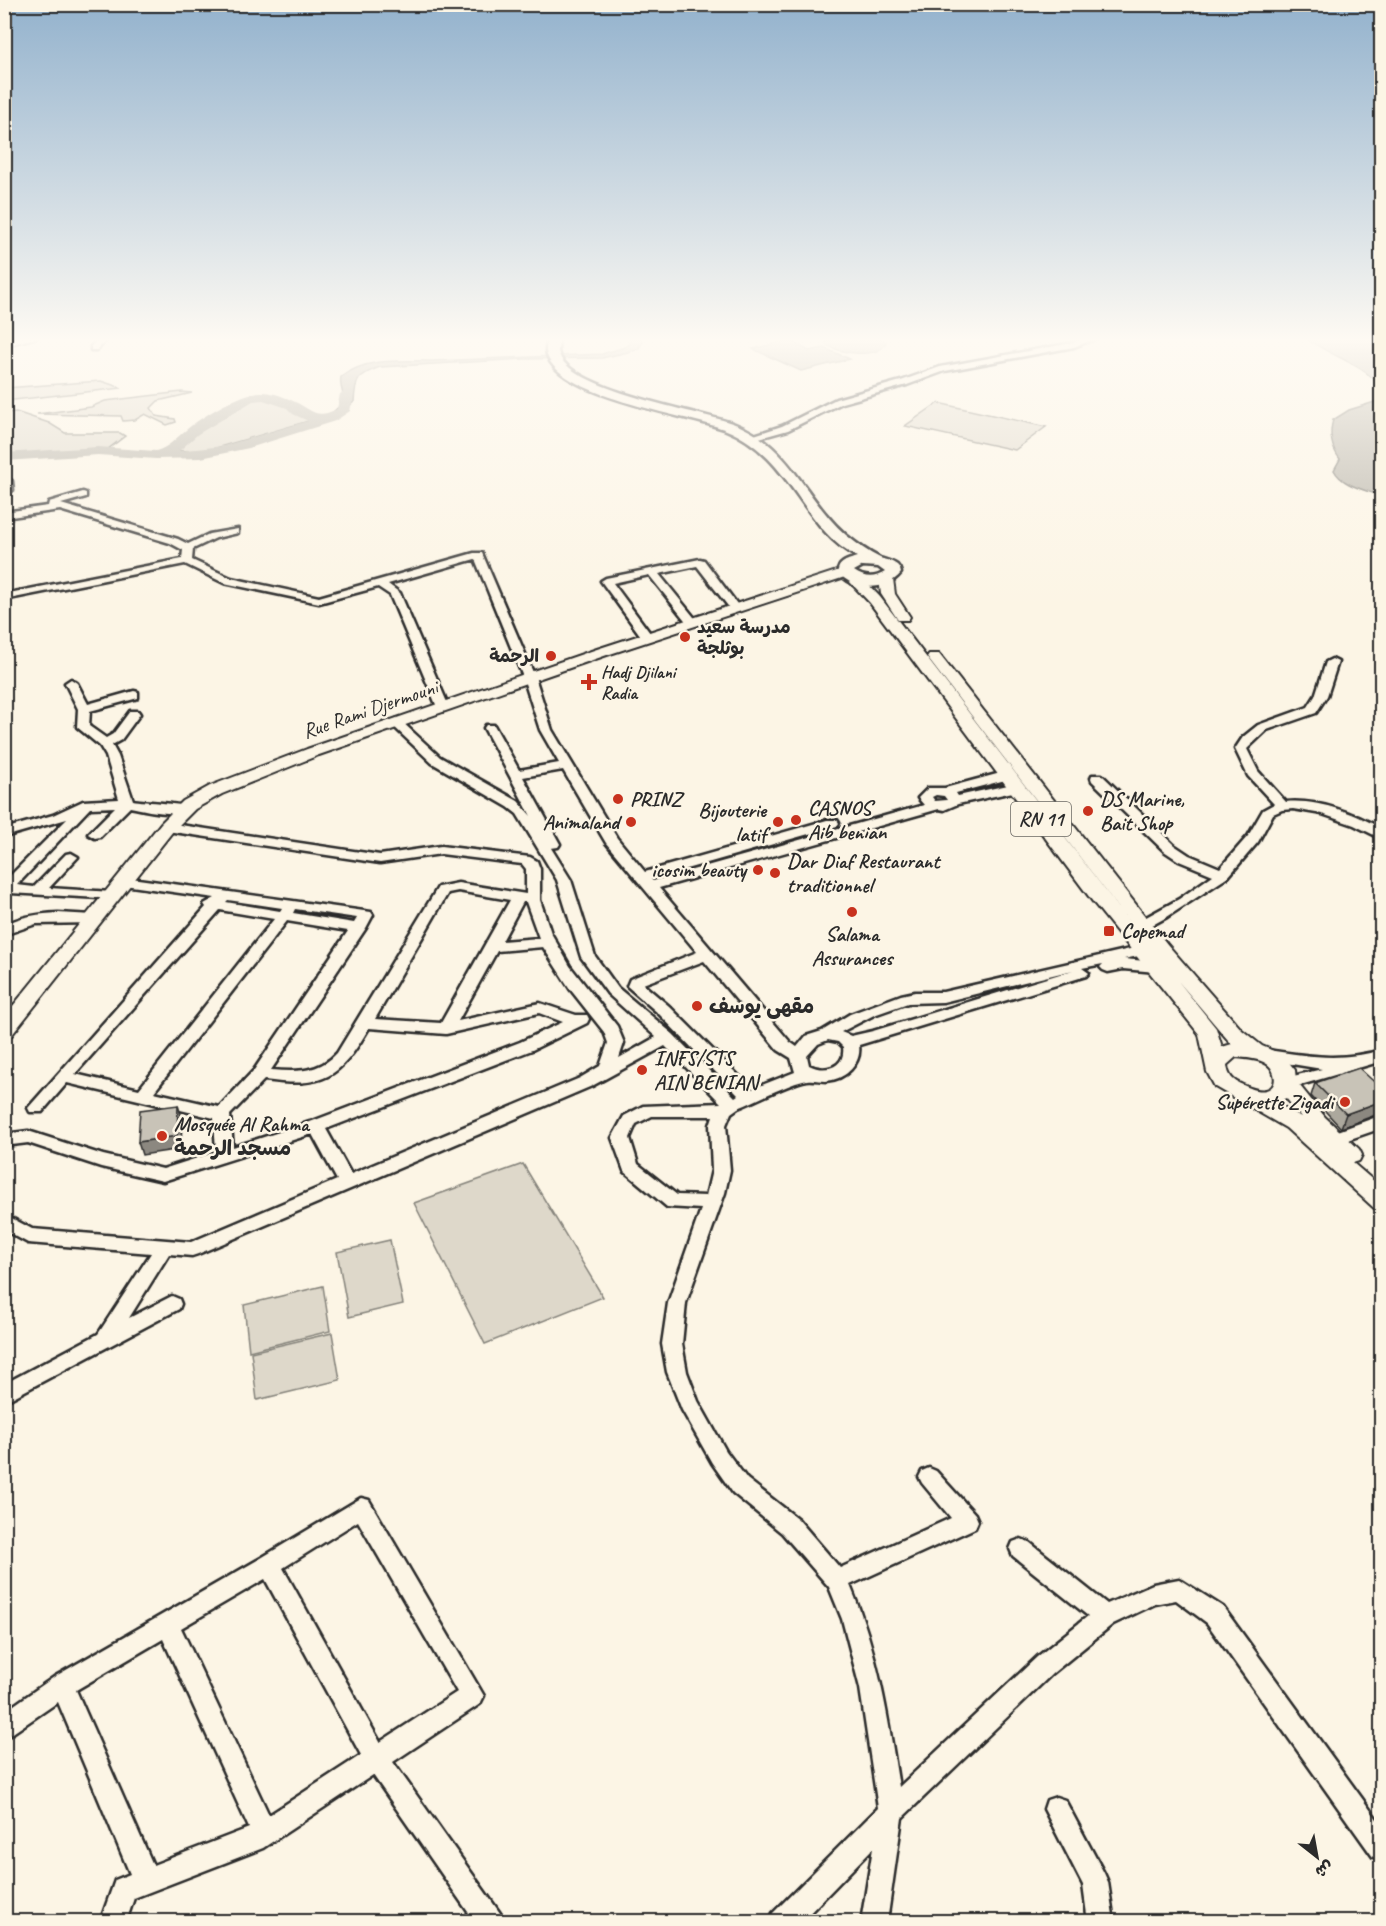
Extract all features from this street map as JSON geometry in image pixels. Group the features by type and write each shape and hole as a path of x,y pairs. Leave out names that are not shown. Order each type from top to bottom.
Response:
{"highway":[{"name":"RN 11","path":"713,427 748,444 772,466 841,556 849,573"},
{"path":"730,427 752,437 782,463 843,543 859,555 875,561 892,569 891,576 871,582 849,573 855,562 875,561"}],"main road":[{"name":"Rue Rami Djermouni","path":"4,1031 166,827 186,808 216,790 313,752 529,677 735,608 849,573"},
{"name":"RN 11","path":"849,573 875,600 1143,951 1209,1033 1216,1064"},
{"name":"RN 11","path":"886,579 885,586 896,608 1142,925 1234,1035 1260,1053"},
{"path":"1240,1094 1270,1096 1284,1089 1287,1084 1287,1074 1281,1065 1260,1053 1234,1050 1226,1053 1216,1064 1216,1072 1220,1080 1240,1094 1263,1104 1294,1123 1382,1202"},
{"path":"1287,1084 1317,1122 1382,1183"}],"street":[{"path":"752,437 787,427"},
{"path":"4,492 8,490 7,481"},
{"path":"4,515 44,507 83,495"},
{"path":"44,507 69,508 174,541 188,548"},
{"path":"188,548 215,532 234,531"},
{"path":"186,561 189,554 188,548"},
{"path":"4,597 186,561 228,581 319,600 478,555 529,677 546,730 610,840 784,1046 803,1064 826,1076 840,1071 853,1056 854,1049 849,1042 839,1036 828,1035 812,1040 803,1064 735,1104 718,1125 721,1170 713,1203 677,1303 672,1344 677,1372 689,1404 704,1432 741,1486 790,1526 837,1580 853,1619 872,1688 891,1812 874,1922"},
{"path":"647,637 606,581 700,562 735,608"},
{"path":"651,571 692,622"},
{"path":"380,584 395,593 443,707"},
{"path":"1282,805 1259,782 1245,763 1240,749 1245,741 1270,722 1312,710 1320,696 1332,662"},
{"path":"71,683 84,709 83,727 105,744 112,756 127,803"},
{"path":"84,709 134,695"},
{"path":"105,744 117,737 134,714"},
{"path":"396,723 436,760 513,804 522,812 564,880 588,957 613,991 667,1038 735,1104"},
{"path":"490,728 556,849 553,862"},
{"path":"515,775 567,766"},
{"path":"1097,777 1169,848 1184,858 1223,874"},
{"path":"646,882 732,852 930,802 944,806 949,796 1012,781"},
{"path":"646,882 767,853 930,802"},
{"path":"95,834 127,803"},
{"path":"4,834 58,819 88,804 127,803 167,809 186,808"},
{"path":"6,890 88,804"},
{"path":"1142,925 1223,874 1261,828 1268,812 1282,805 1310,808 1343,816 1382,835"},
{"path":"166,827 380,860 441,850 525,860 532,864 536,874 526,898 491,947 446,1029"},
{"path":"732,852 767,853"},
{"path":"38,891 70,857"},
{"path":"260,1074 287,1077 326,1071 336,1065 365,1023 443,890 458,887 526,898"},
{"path":"6,890 118,888 221,900 294,904 366,915 260,1074 222,1114 225,1156"},
{"path":"526,898 547,942 611,1030 616,1043 607,1069"},
{"path":"221,900 283,917 359,928"},
{"path":"36,1108 221,900"},
{"path":"144,1094 294,904"},
{"path":"4,931 23,923 53,917 93,919"},
{"path":"491,947 547,942"},
{"path":"828,1035 834,1028 850,1020 912,998 946,996 1082,962 1143,951"},
{"path":"707,954 635,982 635,986 664,1010 735,1104"},
{"path":"849,1042 1081,973 1123,964 1156,967"},
{"path":"365,1023 446,1029 540,1008 577,1021"},
{"path":"4,1140 28,1137 101,1161 163,1175 316,1126 526,1046 596,1011"},
{"path":"4,1221 28,1236 192,1249 586,1082 667,1038"},
{"path":"1260,1053 1325,1064 1362,1061"},
{"path":"1287,1084 1382,1054"},
{"path":"65,1077 222,1114"},
{"path":"713,1203 673,1202 630,1167 621,1138 630,1120 649,1110 735,1104"},
{"path":"1333,1138 1382,1121"},
{"path":"316,1126 347,1183"},
{"path":"104,1341 165,1246"},
{"path":"4,1394 172,1304"},
{"path":"837,1580 967,1521 929,1477"},
{"path":"4,1727 62,1685 269,1565 361,1507 471,1696 264,1833 124,1889 112,1922"},
{"path":"1022,1549 1106,1616"},
{"path":"269,1565 377,1760 491,1922"},
{"path":"782,1922 891,1812 1045,1665 1106,1616 1153,1594 1179,1590 1215,1616 1382,1848"},
{"path":"168,1624 264,1833"},
{"path":"62,1685 146,1880"},
{"path":"1056,1809 1095,1882 1101,1922"}],"shaded area":[{"path":"5,427 55,427 65,433 120,433 125,436 108,449 5,455"},
{"path":"288,427 209,450 177,451 182,443 199,428"},
{"path":"909,427 1046,427 1015,450"},
{"path":"1332,427 1382,427 1381,496 1355,487 1343,480 1334,470 1340,459 1333,445"},
{"path":"523,1164 603,1297 485,1344 414,1203"},
{"path":"390,1240 403,1304 349,1317 337,1252"},
{"path":"323,1286 330,1331 249,1351 244,1305"},
{"path":"332,1333 340,1380 257,1400 251,1352"}],"building":[{"path":"1359,1068 1382,1089 1382,1101 1346,1114 1315,1083"},
{"path":"178,1105 177,1136 138,1142 140,1110"}],"waterway":[{"path":"4,457 98,451 156,455 169,452 200,427"},
{"path":"158,455 180,456 223,450 303,427"}],"place":[{"name":"مدرسة سعيد بوثلجة","path":"685,637"},
{"name":"الرحمة","path":"551,656"},
{"name":"Hadj Djilani Radia","path":"589,682"},
{"name":"PRINZ","path":"618,799"},
{"name":"DS Marine, Bait Shop","path":"1088,811"},
{"name":"CASNOS Aib benian","path":"796,820"},
{"name":"Animaland","path":"631,822"},
{"name":"Bijouterie latif","path":"778,822"},
{"name":"icosim beauty","path":"758,870"},
{"name":"Dar Diaf Restaurant traditionnel","path":"775,873"},
{"name":"Salama Assurances","path":"852,912"},
{"name":"Copemad","path":"1109,931"},
{"name":"مقهى يوسف","path":"697,1006"},
{"name":"INFS/STS AIN BENIAN","path":"642,1070"},
{"name":"Supérette Zigadi","path":"1345,1102"},
{"name":"Mosquée Al Rahma مسجد الرحمة","path":"162,1136"}]}
